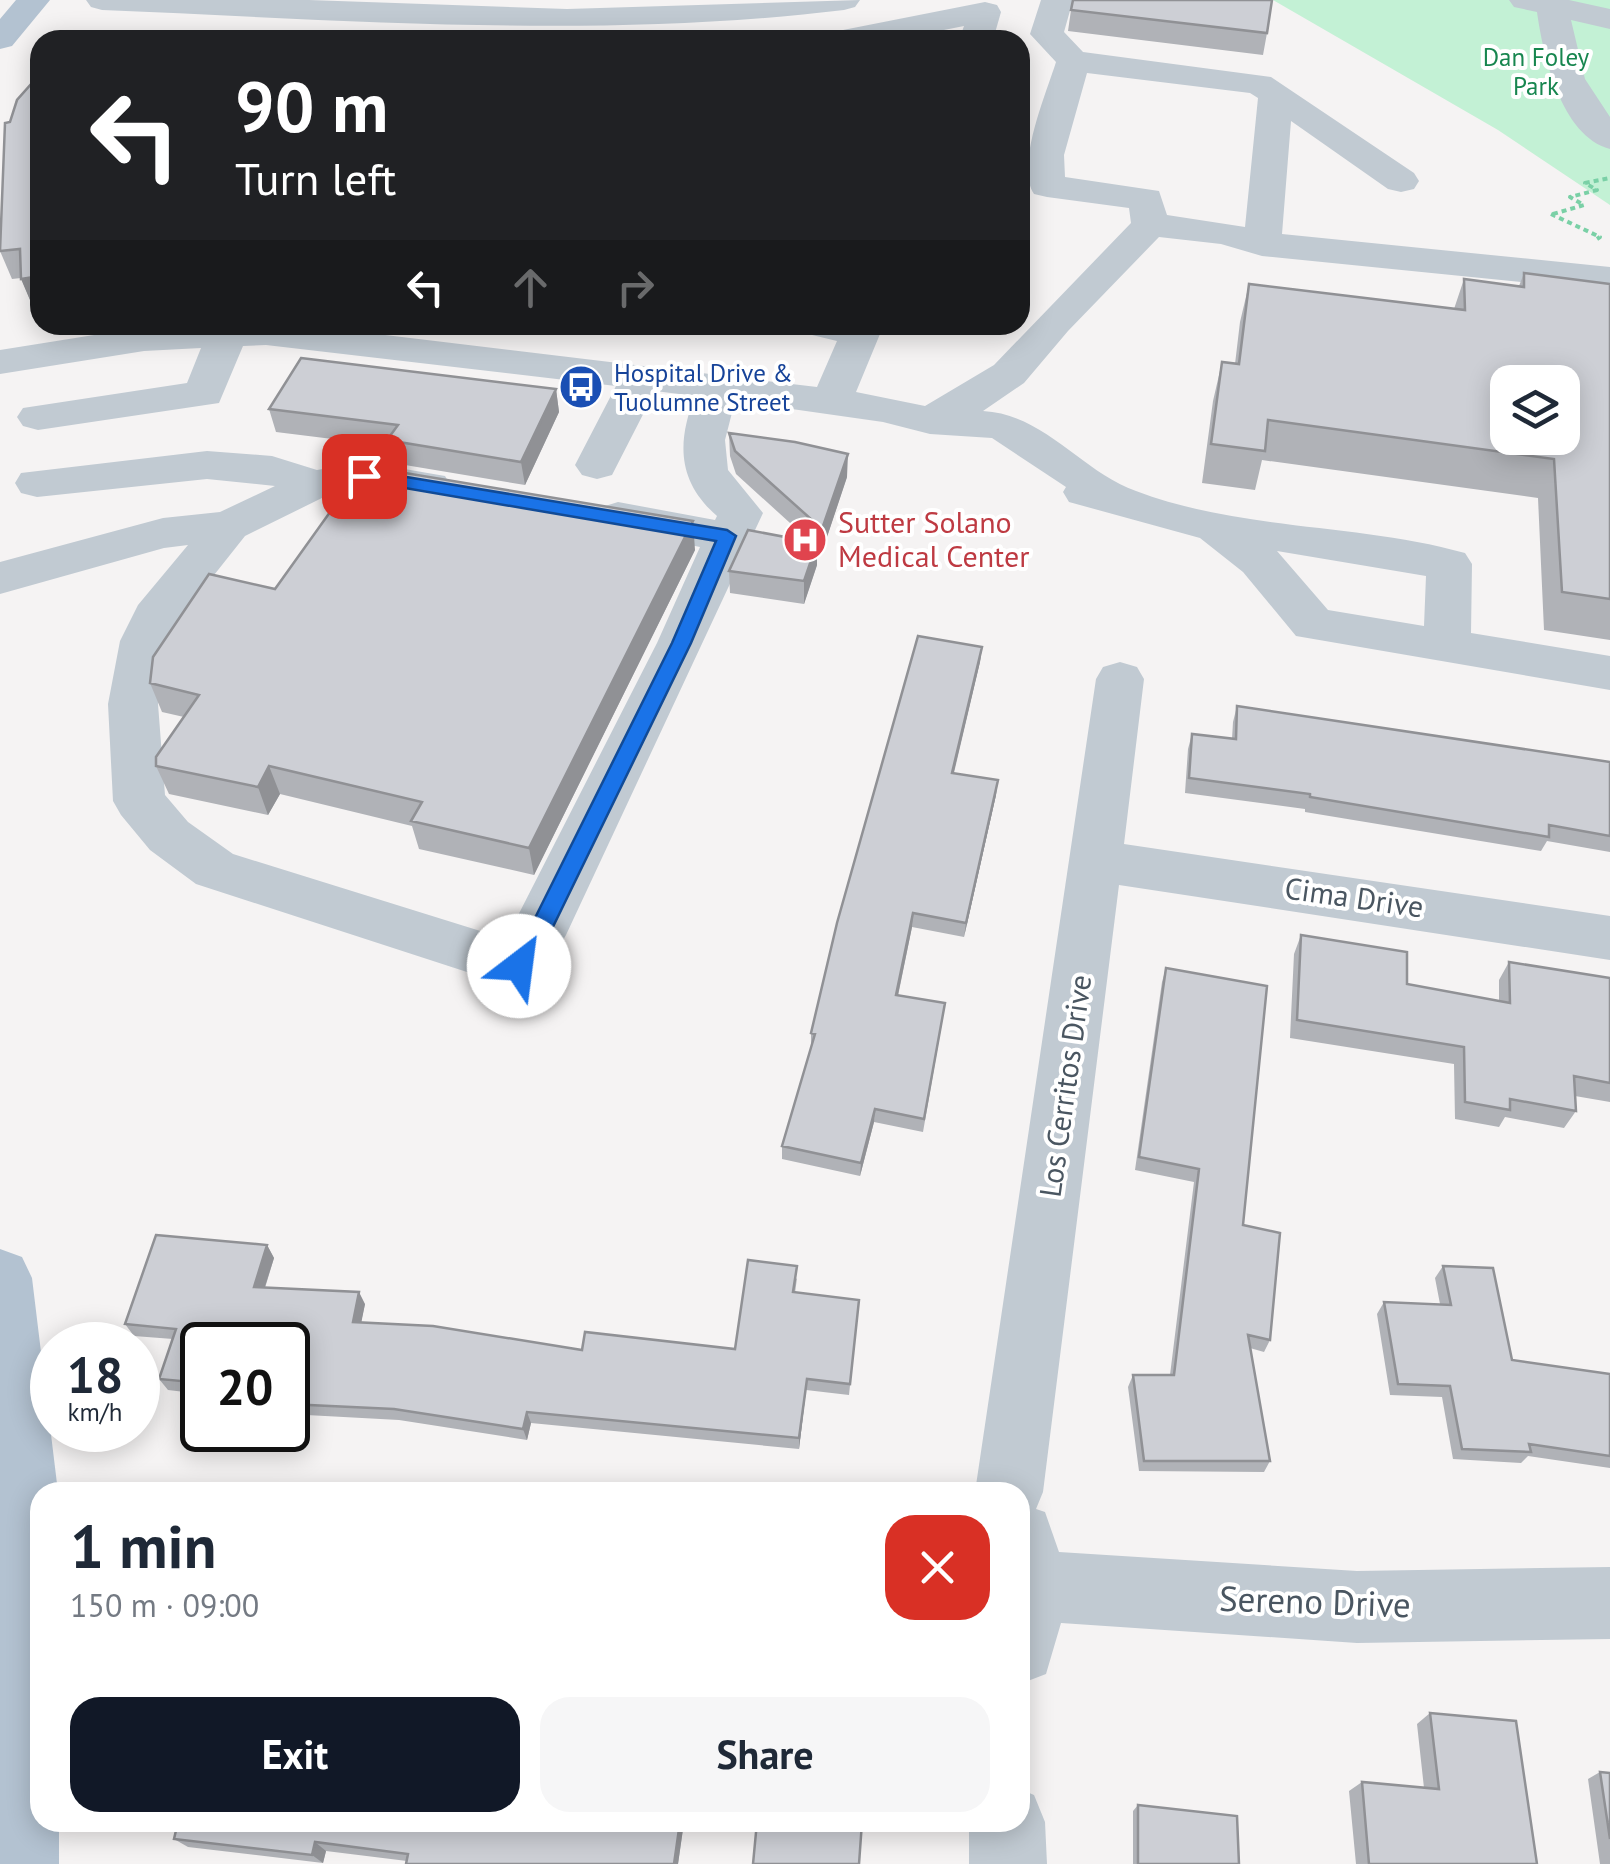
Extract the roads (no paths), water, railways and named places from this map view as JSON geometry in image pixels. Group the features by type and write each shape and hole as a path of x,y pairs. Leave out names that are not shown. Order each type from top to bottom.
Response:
{"main road":[{"path":"0,39 34,0"},
{"path":"0,1278 22,1513 20,1864"}],"street":[{"path":"102,0 464,27 695,18 844,0"},
{"path":"1057,0 1047,34 1073,61 1259,84 1401,181"},
{"path":"1610,18 1539,4 1562,73 1587,114 1610,138"},
{"path":"894,30 985,12 979,30"},
{"path":"1073,61 1033,154 1048,186 1146,199 1150,225"},
{"path":"1262,244 1276,94"},
{"path":"1150,225 1224,233 1262,244 1610,279"},
{"path":"930,420 972,400 1010,374 1150,225"},
{"path":"1083,292 1164,264 1262,244"},
{"path":"0,362 192,335"},
{"path":"38,417 204,394 227,335"},
{"path":"387,335 515,342 642,376 832,400 930,420 1002,425 1046,458 1119,502"},
{"path":"832,400 860,335"},
{"path":"1022,357 1046,458"},
{"path":"597,466 642,376"},
{"path":"229,526 155,617 144,640 133,704 138,802 169,836 215,869 519,966 682,643 727,536 741,513 718,495 701,454 701,432 720,386"},
{"path":"930,420 960,444 1016,473 1119,502 1206,525 1450,564 1447,645"},
{"path":"37,483 206,466 272,470 315,484"},
{"path":"0,578 163,533 229,526 315,484 364,476 482,495"},
{"path":"580,511 727,536"},
{"path":"1206,525 1246,547 1313,624 1610,673"},
{"name":"Los Cerritos Drive","path":"1011,1482 1120,679"},
{"name":"Cima Drive","path":"1098,861 1610,938"},
{"name":"Sereno Drive","path":"1030,1589 1357,1607 1610,1603"},
{"path":"1007,1832 1008,1864"}],"place":[{"name":"Hospital Drive & Tuolumne Street","path":"581,387"},
{"name":"Sutter Solano Medical Center","path":"805,540"}],"park label":[{"name":"Dan Foley Park","path":"1536,72"}]}
